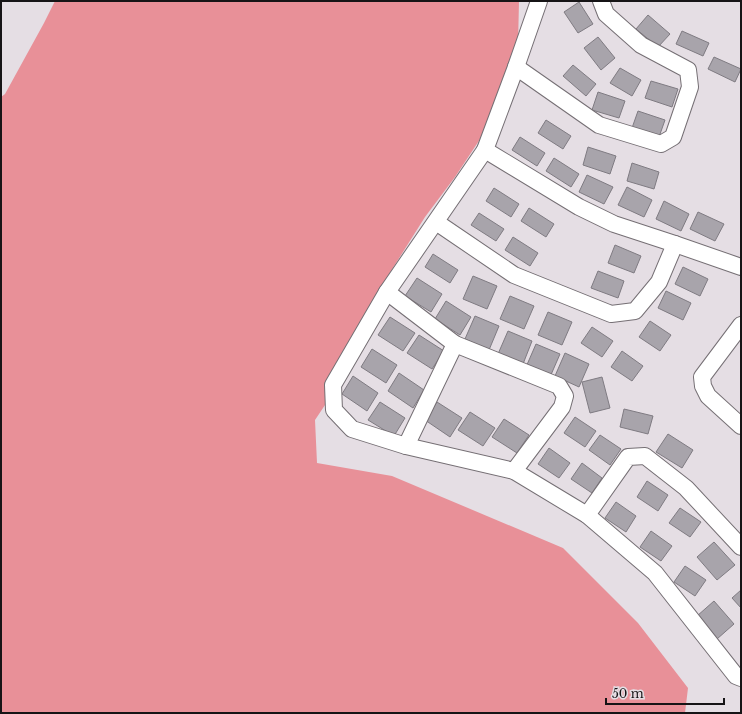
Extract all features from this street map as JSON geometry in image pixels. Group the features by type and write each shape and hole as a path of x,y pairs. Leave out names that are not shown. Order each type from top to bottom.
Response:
{"street":[{"path":"539,1 485,150 387,292 334,385 334,410 352,429 406,446 514,471 587,515 655,573 736,676 741,678"},
{"path":"516,67 599,125 661,144 673,137 690,87 688,70 641,45 606,14 602,1"},
{"path":"485,150 579,207 614,224 741,267"},
{"path":"436,222 514,275 611,314 635,311 659,282 675,244"},
{"path":"387,292 455,344 560,386 565,396 562,407 514,471"},
{"path":"741,325 702,377 703,386 708,396 741,426"},
{"path":"406,446 455,344"},
{"path":"587,515 628,457 645,456 686,488 741,547"}],"shaded area":[{"path":"55,1 519,1 518,45 496,115 455,177 425,217 379,290 339,384 315,420 317,463 392,476 563,548 638,623 688,688 685,713 1,713 1,97 5,94"}],"building":[{"path":"579,2 593,24 578,33 564,12"},
{"path":"648,15 670,34 658,47 636,29"},
{"path":"682,31 709,43 703,56 676,44"},
{"path":"598,37 615,58 601,70 584,48"},
{"path":"714,57 741,69 735,82 708,69"},
{"path":"573,65 596,84 586,96 563,76"},
{"path":"620,68 641,80 632,96 610,83"},
{"path":"651,81 678,89 672,107 645,98"},
{"path":"598,92 625,101 619,118 592,110"},
{"path":"638,111 665,120 659,137 632,128"},
{"path":"546,120 571,136 563,149 538,133"},
{"path":"520,137 545,153 537,166 512,150"},
{"path":"588,147 616,156 610,174 583,165"},
{"path":"554,158 579,174 571,187 546,171"},
{"path":"632,163 659,172 654,189 627,181"},
{"path":"587,175 613,187 604,204 579,192"},
{"path":"627,187 652,200 644,217 618,205"},
{"path":"494,188 519,204 511,217 486,201"},
{"path":"664,201 689,214 681,231 656,219"},
{"path":"529,208 554,224 546,237 521,221"},
{"path":"698,212 724,224 715,241 690,229"},
{"path":"479,213 504,229 496,241 471,225"},
{"path":"513,237 538,253 530,266 505,250"},
{"path":"615,245 641,256 634,273 608,263"},
{"path":"433,254 458,270 450,283 425,267"},
{"path":"683,267 708,279 700,296 675,284"},
{"path":"598,271 624,281 618,298 591,288"},
{"path":"473,276 497,286 487,309 463,299"},
{"path":"417,278 442,294 431,312 405,296"},
{"path":"666,291 691,303 683,320 658,308"},
{"path":"510,296 534,306 524,329 500,319"},
{"path":"446,301 471,317 460,335 435,319"},
{"path":"548,312 572,322 562,345 538,335"},
{"path":"475,316 499,326 489,350 465,339"},
{"path":"390,317 415,333 403,351 378,335"},
{"path":"650,321 671,335 660,351 639,337"},
{"path":"592,327 613,341 602,357 581,343"},
{"path":"508,331 532,341 523,364 498,354"},
{"path":"419,335 444,351 432,369 407,353"},
{"path":"536,344 560,354 550,377 526,367"},
{"path":"372,349 397,365 386,383 361,367"},
{"path":"622,351 643,366 632,381 611,367"},
{"path":"565,353 589,364 579,387 555,376"},
{"path":"399,373 424,390 413,408 388,391"},
{"path":"353,376 378,393 367,411 342,394"},
{"path":"602,377 610,408 590,413 582,382"},
{"path":"380,402 405,418 394,436 368,420"},
{"path":"437,402 462,418 450,437 425,420"},
{"path":"624,409 653,416 648,434 620,427"},
{"path":"470,412 495,428 483,446 458,430"},
{"path":"575,417 596,431 585,447 564,433"},
{"path":"504,419 529,435 517,453 492,437"},
{"path":"668,434 693,450 682,468 656,452"},
{"path":"600,435 621,449 610,465 589,450"},
{"path":"549,448 570,463 559,478 538,464"},
{"path":"582,463 602,478 592,493 571,479"},
{"path":"647,481 668,495 658,511 637,497"},
{"path":"616,502 636,516 626,532 605,518"},
{"path":"680,508 701,522 690,537 669,523"},
{"path":"651,531 672,546 661,561 640,547"},
{"path":"714,542 735,565 717,580 697,557"},
{"path":"685,566 706,580 695,596 674,582"},
{"path":"741,590 741,608 732,598"},
{"path":"714,601 734,624 717,639 697,616"}]}
